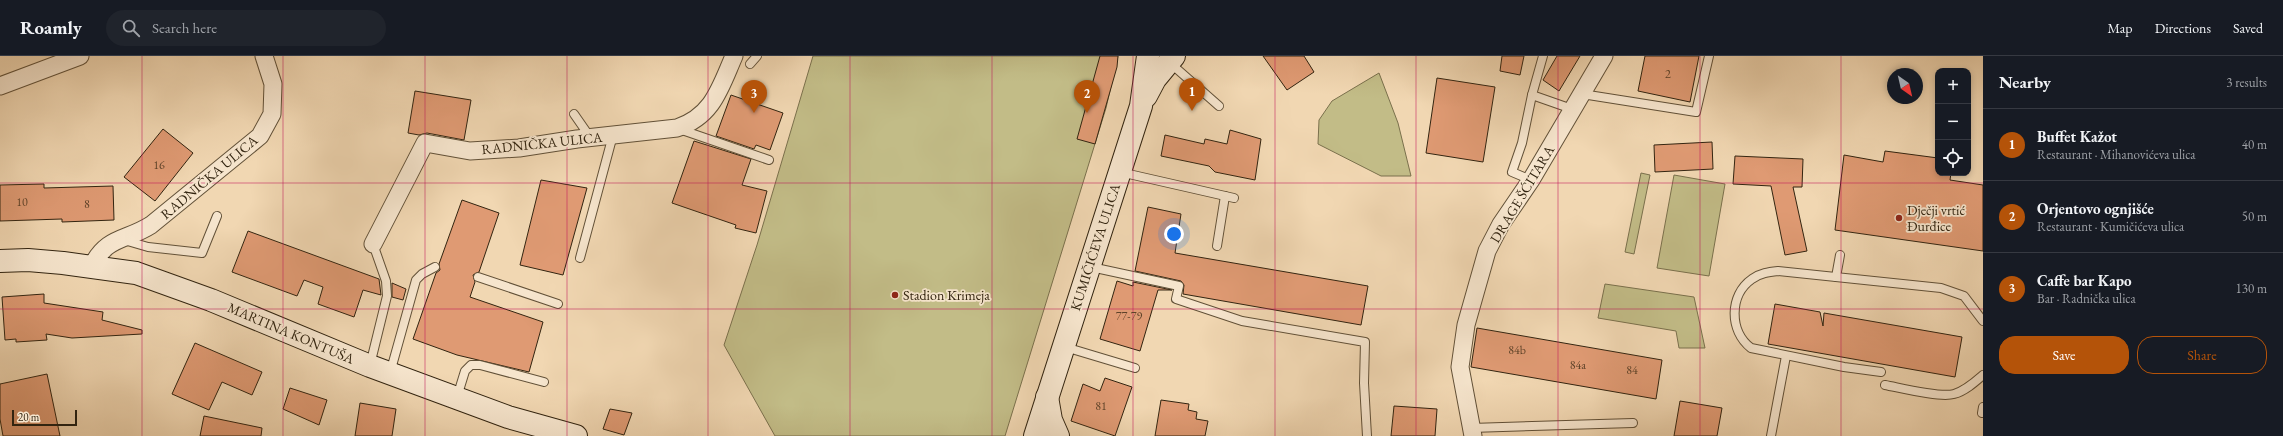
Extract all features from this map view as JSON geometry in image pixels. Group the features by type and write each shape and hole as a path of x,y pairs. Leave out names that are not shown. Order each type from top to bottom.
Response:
{"street":[{"path":"0,86 80,56"},
{"name":"RADNIČKA ULICA","path":"92,266 102,250 110,242 141,231 151,225 260,136 272,114 272,84 264,56"},
{"name":"RADNIČKA ULICA","path":"373,244 425,143 470,151 519,148 590,137 677,128 691,123 704,114 716,97 734,56"},
{"name":"DRAGE ŠĆITARA","path":"1472,432 1460,367 1466,325 1487,251 1501,224 1531,180 1604,56"},
{"name":"KUMIČIĆEVA ULICA","path":"1035,436 1141,106 1164,58"},
{"name":"MARTINA KONTUŠA","path":"0,261 28,260 92,266 136,273 211,300 370,366 456,398 508,417 576,436"},
{"path":"1047,396 1051,420 1058,436"}],"lane":[{"path":"750,64 757,56"},
{"path":"1531,180 1512,172 1522,143 1532,95 1543,56"},
{"path":"1582,94 1696,112 1709,56"},
{"path":"1164,58 1219,106"},
{"path":"1532,95 1572,109"},
{"path":"574,114 590,137"},
{"path":"677,128 769,160"},
{"path":"580,258 613,135"},
{"path":"1120,172 1234,198"},
{"path":"1217,246 1226,196"},
{"path":"119,238 148,247 202,253 217,216"},
{"path":"370,366 387,296 386,281 373,244"},
{"path":"1836,277 1840,255"},
{"path":"390,373 416,280 422,274 435,267"},
{"path":"1089,267 1179,286 1176,299 1242,321 1365,342 1364,383 1367,436"},
{"path":"1881,372 1786,356 1751,348 1742,341 1735,325 1735,309 1743,287 1762,273 1778,271 1941,288 1964,296 1983,321"},
{"path":"478,277 558,304"},
{"path":"1063,346 1135,368"},
{"path":"1771,436 1786,356"},
{"path":"456,398 465,371 471,364 544,382"},
{"path":"1885,385 1942,394 1954,394 1965,389 1983,375"},
{"path":"1472,432 1633,423"}],"shaded area":[{"name":"Stadion Krimeja","path":"813,56 1118,56 1106,108 1005,436 775,436 724,345 757,245"},
{"path":"1379,73 1398,123 1411,176 1381,176 1318,144 1319,120 1332,101"},
{"path":"1641,173 1650,175 1634,254 1625,252"},
{"path":"1674,175 1725,184 1709,276 1657,268"},
{"path":"1605,284 1694,297 1705,348 1679,348 1676,331 1598,318"}],"building":[{"path":"1100,56 1118,56 1117,67 1095,144 1077,139"},
{"path":"1263,56 1304,56 1314,72 1287,90"},
{"path":"1502,56 1524,56 1520,75 1500,71"},
{"path":"1557,56 1580,56 1559,91 1543,80"},
{"path":"1645,56 1699,56 1690,102 1638,91"},
{"path":"1437,78 1495,87 1483,162 1426,153"},
{"path":"415,91 471,100 464,140 427,133 419,135 408,133"},
{"path":"731,95 783,113 770,150 756,145 754,149 716,136"},
{"path":"163,129 193,153 155,201 124,177"},
{"path":"1230,130 1261,139 1255,180 1215,172 1209,166 1161,156 1165,135 1204,144 1205,139 1227,144"},
{"path":"694,141 751,159 742,185 767,191 756,233 735,228 736,225 672,203"},
{"path":"1712,142 1713,169 1655,172 1654,145"},
{"path":"1885,151 1935,158 1935,176 1951,176 1950,180 1983,185 1983,251 1835,230 1844,155 1883,162"},
{"path":"1735,156 1803,159 1802,187 1793,187 1807,251 1785,255 1771,186 1733,184"},
{"path":"541,180 587,188 563,275 520,265"},
{"path":"44,184 44,188 113,186 114,220 62,222 62,219 0,221 0,185"},
{"path":"462,200 499,213 479,272 473,275 475,282 470,297 543,322 529,372 457,355 413,339 436,273 440,270 439,264"},
{"path":"1148,207 1181,214 1175,253 1368,286 1361,325 1183,294 1184,285 1181,281 1135,271"},
{"path":"248,231 379,279 381,295 363,290 354,317 318,304 323,287 304,280 297,296 232,272"},
{"path":"1117,281 1133,286 1133,282 1172,290 1158,290 1140,351 1100,339"},
{"path":"392,283 406,289 403,300 392,297"},
{"path":"44,294 44,303 103,312 102,320 142,330 142,334 72,338 46,334 47,340 16,342 16,339 5,340 2,297"},
{"path":"1775,304 1820,312 1823,326 1824,313 1962,337 1955,377 1768,344"},
{"path":"1477,328 1662,360 1656,399 1471,367"},
{"path":"195,343 262,372 252,395 222,382 209,410 172,394"},
{"path":"47,374 60,436 3,436 0,419 0,384"},
{"path":"1105,378 1132,387 1115,436 1071,421 1083,384 1100,391"},
{"path":"290,388 327,400 319,425 283,409"},
{"path":"1161,400 1189,404 1188,410 1197,412 1196,419 1208,421 1205,436 1155,436"},
{"path":"1680,401 1722,408 1717,436 1674,436"},
{"path":"360,403 396,409 392,436 355,436"},
{"path":"1394,406 1437,409 1435,436 1391,436"},
{"path":"610,409 632,413 624,435 603,429"},
{"path":"204,416 262,428 261,436 200,436"}],"place":[{"name":"Buffet Kažot","path":"1192,111"},
{"name":"Caffe bar Kapo","path":"754,113"},
{"name":"Orjentovo ognjišće","path":"1087,113"},
{"name":"Dječji vrtić Đurđice","path":"1899,218"},
{"name":"Stadion Krimeja","path":"895,295"}]}
